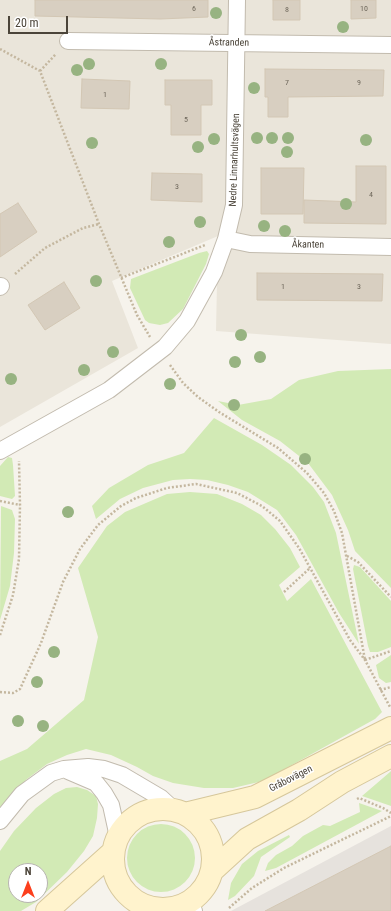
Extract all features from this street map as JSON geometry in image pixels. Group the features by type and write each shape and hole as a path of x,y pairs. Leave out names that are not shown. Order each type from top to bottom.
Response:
{"main road":[{"name":"Gråbovägen","path":"47,911 116,844 127,824 141,814 157,809 179,812 255,797 391,718"},
{"path":"212,871 247,839 299,810 342,782 391,756"},
{"path":"116,844 114,870 122,888 136,901 135,908 167,909 192,906 204,888 212,871 213,859 208,838 203,828 179,812"}],"street":[{"name":"Nedre Linnarhultsvägen","path":"7,447 109,390 165,347 187,321 214,272 226,240 234,205 237,0"},
{"name":"Åstranden","path":"68,42 391,45"},
{"name":"Åkanten","path":"226,240 250,244 391,247"},
{"path":"0,821 22,794 51,773 64,769 88,767 104,769 122,775 160,798 179,812"},
{"path":"64,769 96,783 104,793 111,805 116,844"}],"path":[{"path":"40,71 68,42"},
{"path":"0,49 40,71 121,278 137,314 152,339"},
{"path":"1,286 45,248 83,228 99,224"},
{"path":"121,278 207,244 210,240"},
{"path":"168,362 182,383 198,397 218,412 278,448 307,473 324,494 334,511 347,556 365,660"},
{"path":"0,635 16,579 20,505 19,451 7,447"},
{"path":"0,692 13,693 20,689 41,643 63,582 90,535 110,514 136,498 167,488 196,484 237,494 262,506 280,521 299,548 350,640 365,660 380,690 391,718"},
{"path":"0,501 20,505"},
{"path":"347,556 358,562 391,596"},
{"path":"284,592 310,568"},
{"path":"365,660 391,651"},
{"path":"380,690 391,686"},
{"path":"229,908 252,888 284,868 391,815 383,808 359,798"}],"shaded area":[{"path":"0,0 391,0 391,344 216,331 218,236 112,281 138,348 0,427"},
{"path":"391,826 391,911 231,911"}],"green space":[{"path":"207,251 209,254 206,264 183,309 168,323 160,325 149,323 145,320 130,288 131,279"},
{"path":"391,369 391,588 355,551 348,530 332,495 308,463 280,441 242,420 218,401 238,405 271,399 299,380 338,371"},
{"path":"214,418 262,445 291,465 313,487 324,502 336,533 359,644 339,613 296,535 277,510 248,492 207,480 173,480 143,488 120,499 96,519 92,506 109,488 148,465 184,453"},
{"path":"8,457 12,458 13,465 15,496 12,499 0,496 0,466"},
{"path":"190,492 217,494 242,504 261,515 275,529 290,548 300,567 279,585 287,601 311,579 382,712 375,719 263,781 233,788 204,788 173,783 153,776 111,755 86,749 67,755 47,764 27,779 0,807 0,761 27,749 84,700 98,637 78,568 107,526 125,512 167,494"},
{"path":"1,506 12,510 15,519 14,553 10,586 0,620"},
{"path":"354,565 360,567 391,601 391,647 378,652 370,652 368,646 353,569"},
{"path":"391,655 391,682 386,683 379,678 376,665"},
{"path":"391,771 391,806 362,796 390,772"},
{"path":"77,787 87,790 96,796 98,804 97,818 93,836 84,851 67,872 48,890 48,863 8,863 8,903 34,903 21,911 0,911 0,851 14,831 36,808 54,794 66,788"},
{"path":"359,803 382,811 276,868 265,871 268,863 276,855 292,846 303,836 323,825 330,826 360,812"},
{"path":"161,824 174,827 185,834 192,845 195,858 192,871 185,882 174,889 161,892 148,889 137,882 130,871 127,858 130,845 137,834 148,827"},
{"path":"289,835 290,837 261,857 254,876 235,896 228,900 231,883 242,864 258,851"}],"building":[{"path":"35,0 208,0 208,17 160,19 35,16"},
{"path":"273,0 300,0 300,20 273,20"},
{"path":"351,0 376,0 376,18 351,19"},
{"path":"265,69 384,70 383,96 288,97 288,117 268,117 268,97 265,97"},
{"path":"82,79 130,81 129,109 81,108"},
{"path":"165,80 212,80 212,105 201,105 201,135 171,135 171,105 165,105"},
{"path":"356,166 386,166 386,224 304,223 304,200 356,202"},
{"path":"261,168 304,168 303,214 261,214"},
{"path":"152,173 202,174 202,202 151,200"},
{"path":"18,203 37,232 0,257 0,214"},
{"path":"257,273 383,274 382,301 257,300"},
{"path":"64,282 80,308 45,330 28,305"},
{"path":"391,846 391,911 265,911"}]}
